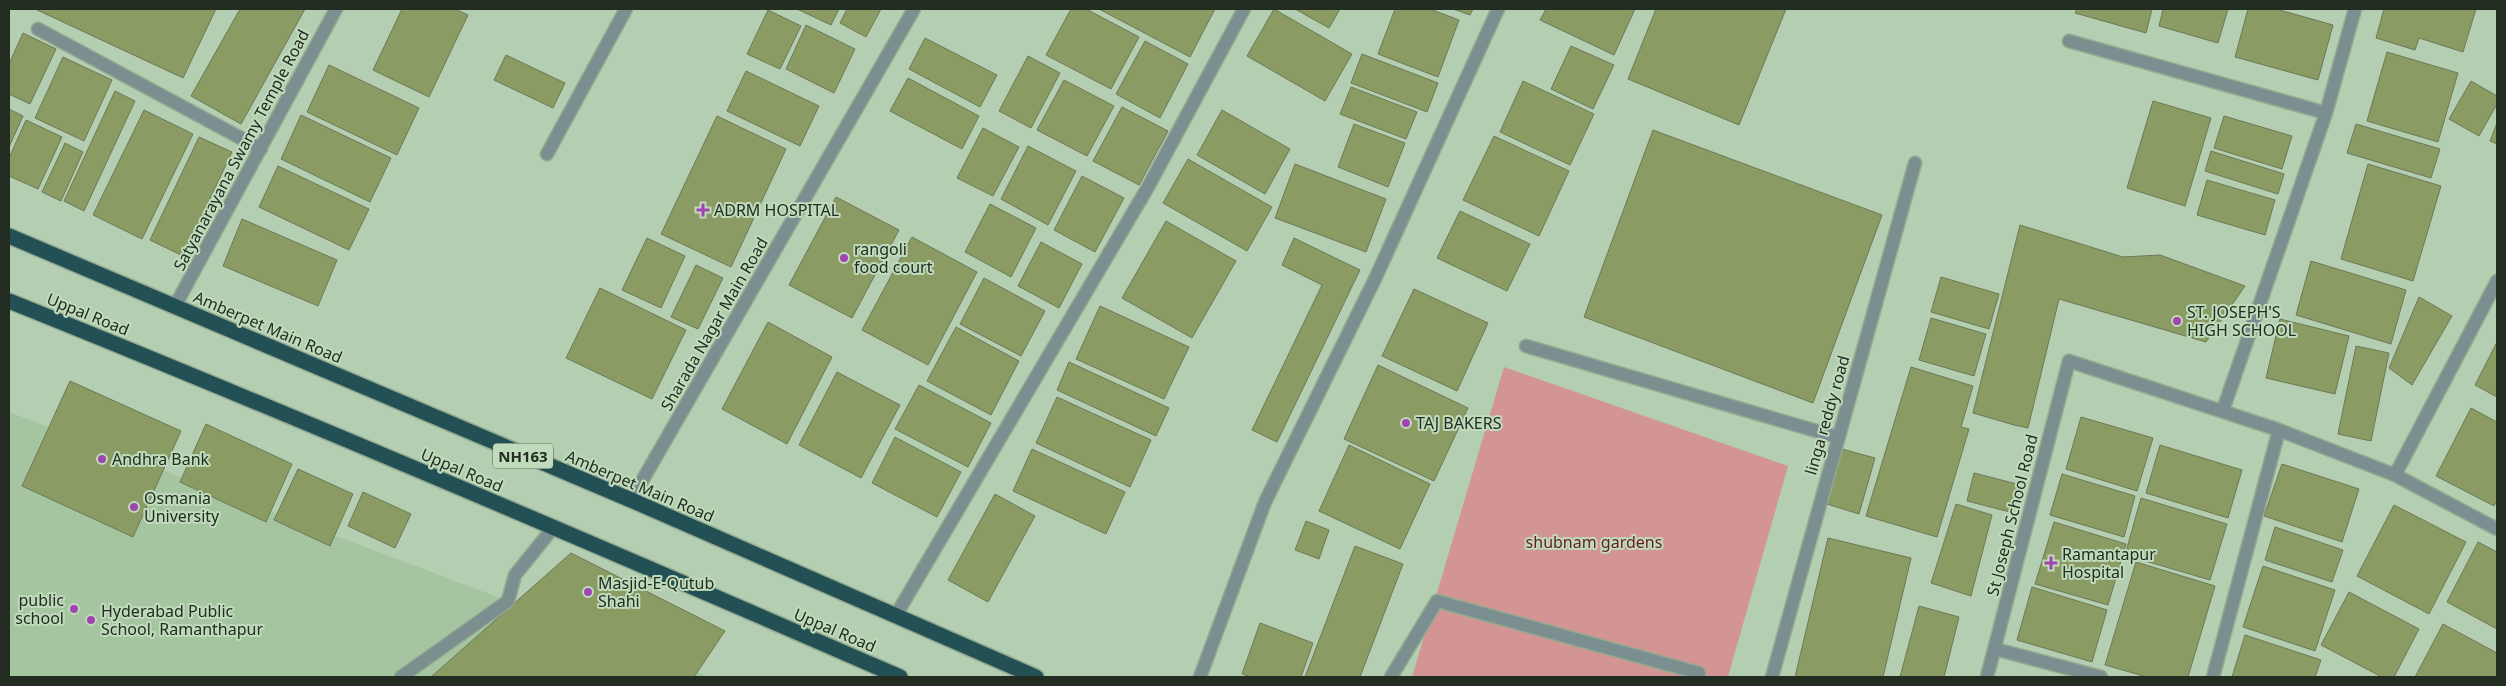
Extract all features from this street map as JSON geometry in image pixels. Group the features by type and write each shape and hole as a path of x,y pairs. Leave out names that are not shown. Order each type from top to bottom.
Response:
{"highway":[{"name":"Amberpet Main Road","path":"9,236 631,500 1036,677"},
{"name":"Uppal Road","path":"9,301 138,353 553,528 900,677"}],"street":[{"name":"Satyanarayana Swamy Temple Road","path":"175,306 336,9"},
{"path":"547,154 626,9"},
{"name":"Sharada Nagar Main Road","path":"631,500 914,9"},
{"path":"896,615 1148,187 1244,9"},
{"path":"1200,677 1265,502 1374,279 1498,9"},
{"path":"2223,410 2326,113 2355,9"},
{"path":"38,29 261,149"},
{"path":"2069,41 2326,113"},
{"name":"linga reddy road","path":"1772,677 1837,437 1915,163"},
{"path":"2396,475 2497,281"},
{"path":"1526,346 1837,437"},
{"path":"1988,677 2069,361 2223,410 2396,475 2497,529"},
{"name":"St Joseph School Road","path":"1988,677 2062,385"},
{"path":"2213,677 2279,430"},
{"path":"401,677 508,601 516,575 553,528"},
{"path":"1391,677 1437,601 1699,673"},
{"path":"1995,649 2101,677"}],"shaded area":[{"name":"Osmania University","path":"9,412 508,601 710,677 9,677"}],"green space":[{"name":"shubnam gardens","path":"1504,367 1788,466 1728,677 1412,677"}],"building":[{"path":"35,9 216,9 183,78"},
{"path":"240,9 305,9 241,124 191,96"},
{"path":"402,9 455,9 468,15 429,97 373,70"},
{"path":"797,9 839,9 831,25"},
{"path":"847,9 881,9 866,37 840,23"},
{"path":"1071,9 1086,9 1139,37 1111,89 1046,55"},
{"path":"1099,9 1215,9 1190,57"},
{"path":"1274,9 1352,54 1325,101 1247,56"},
{"path":"1295,9 1340,9 1329,28"},
{"path":"1395,9 1430,9 1459,20 1438,77 1378,54"},
{"path":"1453,9 1473,9 1470,15"},
{"path":"1546,9 1635,9 1614,55 1540,20"},
{"path":"1656,9 1786,9 1739,125 1628,79"},
{"path":"2077,9 2152,9 2146,33 2075,13"},
{"path":"2163,9 2228,9 2218,43 2159,26"},
{"path":"2248,9 2276,9 2333,25 2318,80 2235,57"},
{"path":"2384,9 2476,9 2463,52 2419,38 2415,50 2376,38"},
{"path":"768,10 801,26 780,69 747,54"},
{"path":"806,25 855,49 834,93 786,69"},
{"path":"23,33 56,49 30,104 9,94 9,64"},
{"path":"925,38 997,75 980,107 909,69"},
{"path":"1145,41 1188,64 1160,118 1116,94"},
{"path":"1571,46 1614,65 1593,109 1551,89"},
{"path":"2387,52 2458,73 2438,142 2367,121"},
{"path":"1362,54 1438,83 1427,112 1351,83"},
{"path":"506,55 565,83 553,108 494,80"},
{"path":"1028,56 1060,73 1031,128 999,111"},
{"path":"63,57 112,80 84,141 35,118"},
{"path":"329,65 419,108 397,155 307,112"},
{"path":"746,71 819,106 800,146 727,111"},
{"path":"908,78 979,116 962,149 890,111"},
{"path":"1064,80 1114,106 1087,156 1037,130"},
{"path":"1523,81 1594,114 1570,165 1500,132"},
{"path":"2471,81 2497,96 2497,104 2479,136 2449,119"},
{"path":"1351,87 1417,112 1406,139 1340,114"},
{"path":"115,91 135,101 84,211 64,201"},
{"path":"2153,101 2211,118 2185,206 2127,188"},
{"path":"1122,107 1168,131 1139,185 1093,161"},
{"path":"9,109 23,116 9,147"},
{"path":"144,110 193,134 142,239 93,215"},
{"path":"1222,110 1290,149 1265,194 1197,155"},
{"path":"301,115 391,158 370,202 281,159"},
{"path":"717,116 786,149 731,267 661,234"},
{"path":"2224,116 2292,136 2282,169 2214,148"},
{"path":"26,120 62,137 38,189 9,176 9,158"},
{"path":"2497,123 2497,144 2490,141"},
{"path":"1354,124 1405,143 1388,187 1338,167"},
{"path":"2356,124 2440,149 2431,178 2347,153"},
{"path":"983,128 1019,147 993,196 957,178"},
{"path":"1653,130 1882,215 1813,403 1584,317"},
{"path":"1494,136 1569,171 1539,236 1463,200"},
{"path":"199,137 232,152 183,256 150,240"},
{"path":"65,143 83,152 61,201 42,192"},
{"path":"1028,146 1076,171 1048,225 1001,199"},
{"path":"2211,151 2284,174 2278,194 2205,171"},
{"path":"1188,159 1272,207 1247,251 1163,203"},
{"path":"1295,164 1386,199 1366,252 1275,218"},
{"path":"2368,164 2441,186 2413,281 2341,259"},
{"path":"278,166 369,209 349,250 259,207"},
{"path":"1082,176 1124,198 1095,252 1054,230"},
{"path":"2207,180 2275,200 2265,235 2197,215"},
{"name":"rangoli food court","path":"836,197 899,230 852,318 789,285"},
{"path":"990,204 1036,228 1011,277 965,252"},
{"path":"1460,211 1530,244 1507,291 1437,258"},
{"path":"242,219 337,260 318,306 223,266"},
{"path":"1166,221 1236,261 1192,338 1122,298"},
{"name":"ST. JOSEPH'S HIGH SCHOOL","path":"2020,225 2123,257 2160,255 2245,286 2206,342 2059,299 2028,428 2014,425 1973,413"},
{"path":"912,237 977,272 928,365 862,330"},
{"path":"647,238 685,256 661,308 622,290"},
{"path":"1294,238 1360,270 1277,442 1252,430 1322,285 1282,265"},
{"path":"1041,242 1082,264 1059,308 1018,286"},
{"path":"2311,261 2406,290 2391,344 2296,315"},
{"path":"696,265 723,278 698,329 671,317"},
{"path":"1941,277 1999,294 1989,329 1931,312"},
{"path":"984,278 1045,311 1021,356 960,324"},
{"path":"600,288 686,330 652,399 566,358"},
{"path":"1414,289 1488,323 1457,391 1382,356"},
{"path":"2419,297 2452,316 2412,385 2389,368"},
{"path":"1100,306 1189,347 1164,399 1076,359"},
{"path":"1931,318 1986,334 1974,376 1919,360"},
{"path":"2280,319 2349,336 2335,394 2266,378"},
{"path":"768,322 832,357 787,444 722,409"},
{"path":"956,327 1019,361 991,415 927,381"},
{"path":"2497,342 2497,397 2475,385"},
{"path":"2356,346 2389,353 2371,441 2338,434"},
{"path":"1069,362 1169,408 1156,436 1057,390"},
{"name":"TAJ BAKERS","path":"1378,365 1468,408 1434,481 1344,439"},
{"path":"1911,367 1973,386 1961,427 1969,429 1937,537 1866,516"},
{"path":"837,372 900,405 861,478 799,445"},
{"name":"Andhra Bank","path":"70,381 181,431 133,537 22,486"},
{"path":"919,385 991,423 968,467 895,429"},
{"path":"1057,397 1151,440 1130,487 1036,443"},
{"path":"2471,408 2497,422 2497,500 2494,506 2436,476"},
{"path":"2081,417 2153,438 2137,491 2066,469"},
{"path":"206,424 292,464 266,522 180,482"},
{"path":"895,437 961,472 937,517 872,483"},
{"path":"1349,445 1430,484 1400,549 1319,511"},
{"path":"2160,445 2242,470 2228,518 2146,493"},
{"path":"1032,449 1125,492 1106,534 1013,491"},
{"path":"1842,449 1875,458 1859,514 1827,504"},
{"path":"2282,464 2359,489 2342,542 2264,516"},
{"path":"298,469 353,494 330,546 274,520"},
{"path":"1974,473 2017,484 2010,512 1967,501"},
{"path":"2062,474 2135,496 2124,537 2050,515"},
{"path":"363,492 411,514 395,548 348,526"},
{"path":"995,494 1035,516 988,602 948,580"},
{"path":"2141,498 2227,524 2210,580 2125,555"},
{"path":"1956,504 1992,515 1971,596 1931,583"},
{"path":"2394,505 2466,542 2429,614 2357,576"},
{"path":"1306,521 1329,530 1319,559 1295,550"},
{"path":"2054,522 2126,544 2108,605 2035,584"},
{"path":"2275,527 2343,550 2332,582 2265,560"},
{"path":"1828,538 1911,558 1883,677 1795,677"},
{"path":"2478,542 2497,552 2497,629 2447,602"},
{"path":"1355,546 1403,564 1360,677 1305,677"},
{"name":"Masjid-E-Qutub Shahi","path":"571,553 725,631 694,677 431,677"},
{"path":"2136,562 2215,586 2188,677 2147,677 2105,665"},
{"path":"2263,566 2335,590 2315,651 2243,627"},
{"path":"2032,587 2107,610 2092,662 2017,640"},
{"path":"2349,592 2419,629 2394,677 2382,677 2321,645"},
{"path":"1919,606 1959,617 1944,677 1900,677"},
{"path":"1260,623 1313,643 1301,677 1252,677 1242,674"},
{"path":"2443,624 2497,653 2497,677 2415,677"},
{"path":"2245,635 2321,660 2315,677 2232,677"}],"place":[{"name":"ADRM HOSPITAL","path":"703,210"},
{"name":"rangoli food court","path":"844,258"},
{"name":"ST. JOSEPH'S HIGH SCHOOL","path":"2177,321"},
{"name":"TAJ BAKERS","path":"1406,423"},
{"name":"Andhra Bank","path":"102,459"},
{"name":"Osmania University","path":"134,507"},
{"name":"Ramantapur Hospital","path":"2051,563"},
{"name":"Masjid-E-Qutub Shahi","path":"588,592"},
{"name":"public school","path":"74,609"},
{"name":"Hyderabad Public School, Ramanthapur","path":"91,620"}]}
